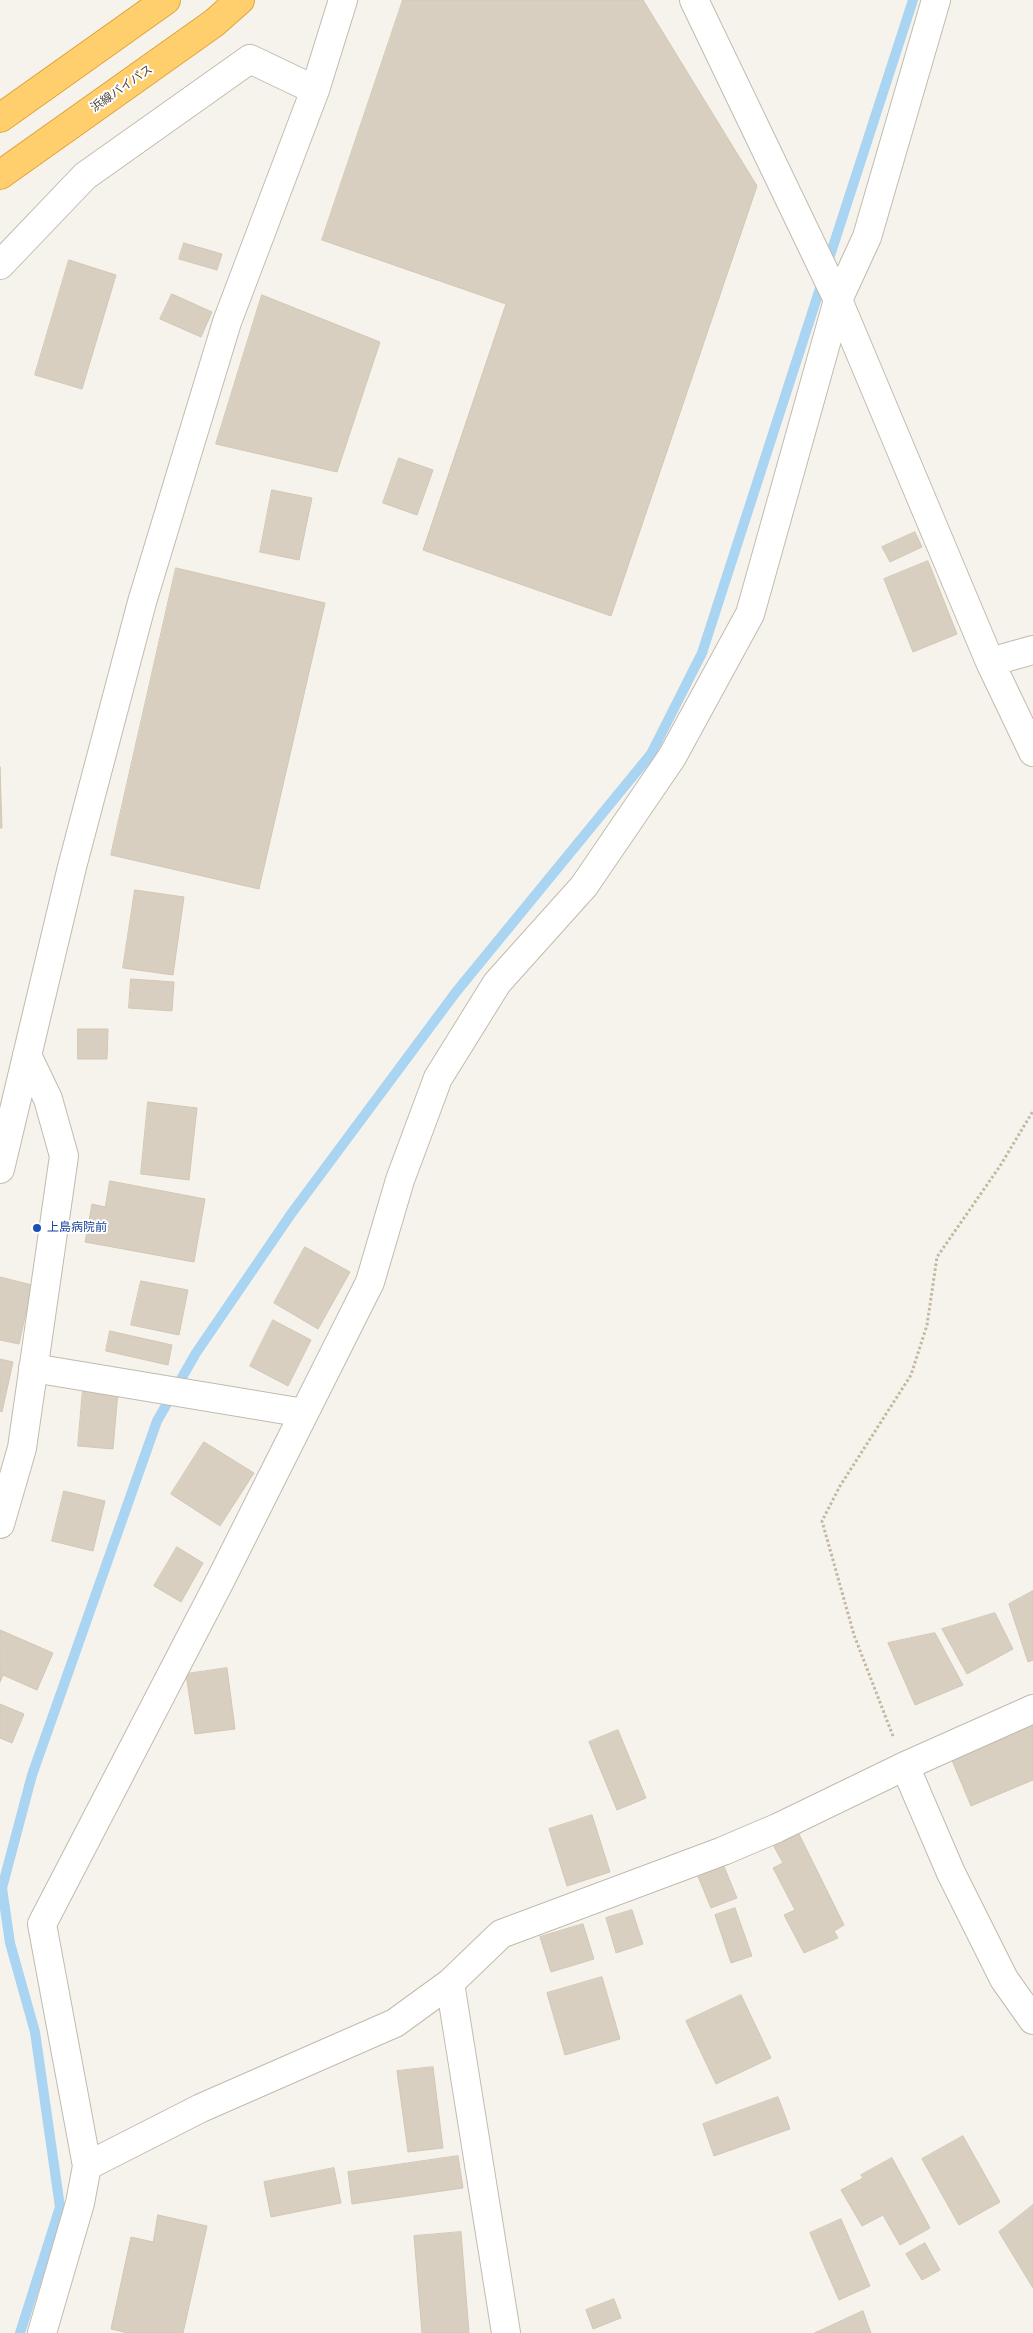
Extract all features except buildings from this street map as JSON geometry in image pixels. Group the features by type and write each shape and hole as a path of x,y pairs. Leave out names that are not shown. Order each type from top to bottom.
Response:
{"highway":[{"path":"0,118 166,0"},
{"name":"浜線バイパス","path":"0,174 214,23 240,0"}],"street":[{"path":"0,1169 72,867 142,602 228,322 316,90 343,0"},
{"path":"694,0 838,300 990,662 1033,752"},
{"path":"42,2333 80,2203 87,2166 42,1924 370,1282 400,1180 438,1078 498,983 584,886 672,757 750,614 838,300 867,237 936,0"},
{"path":"0,264 85,176 250,59 316,90"},
{"path":"990,662 1033,650"},
{"path":"0,1524 22,1448 64,1156 48,1099 27,1054"},
{"path":"33,1368 304,1413"},
{"path":"87,2166 201,2108 394,2023 450,1983 501,1934 723,1851 777,1828 905,1766 1033,1709"},
{"path":"905,1766 951,1873 1004,1979 1033,2020"},
{"path":"450,1983 506,2333"}],"path":[{"path":"905,1766 854,1635 822,1521 840,1486 911,1376 927,1324 937,1257 1000,1166 1033,1111"}],"waterway":[{"path":"827,265 913,0"},
{"path":"20,2333 60,2207 35,2032 10,1943 2,1888 32,1775 157,1421 196,1353 291,1214 456,992 651,754 702,653 823,279"}],"place":[{"name":"上島病院前","path":"37,1228"}]}
